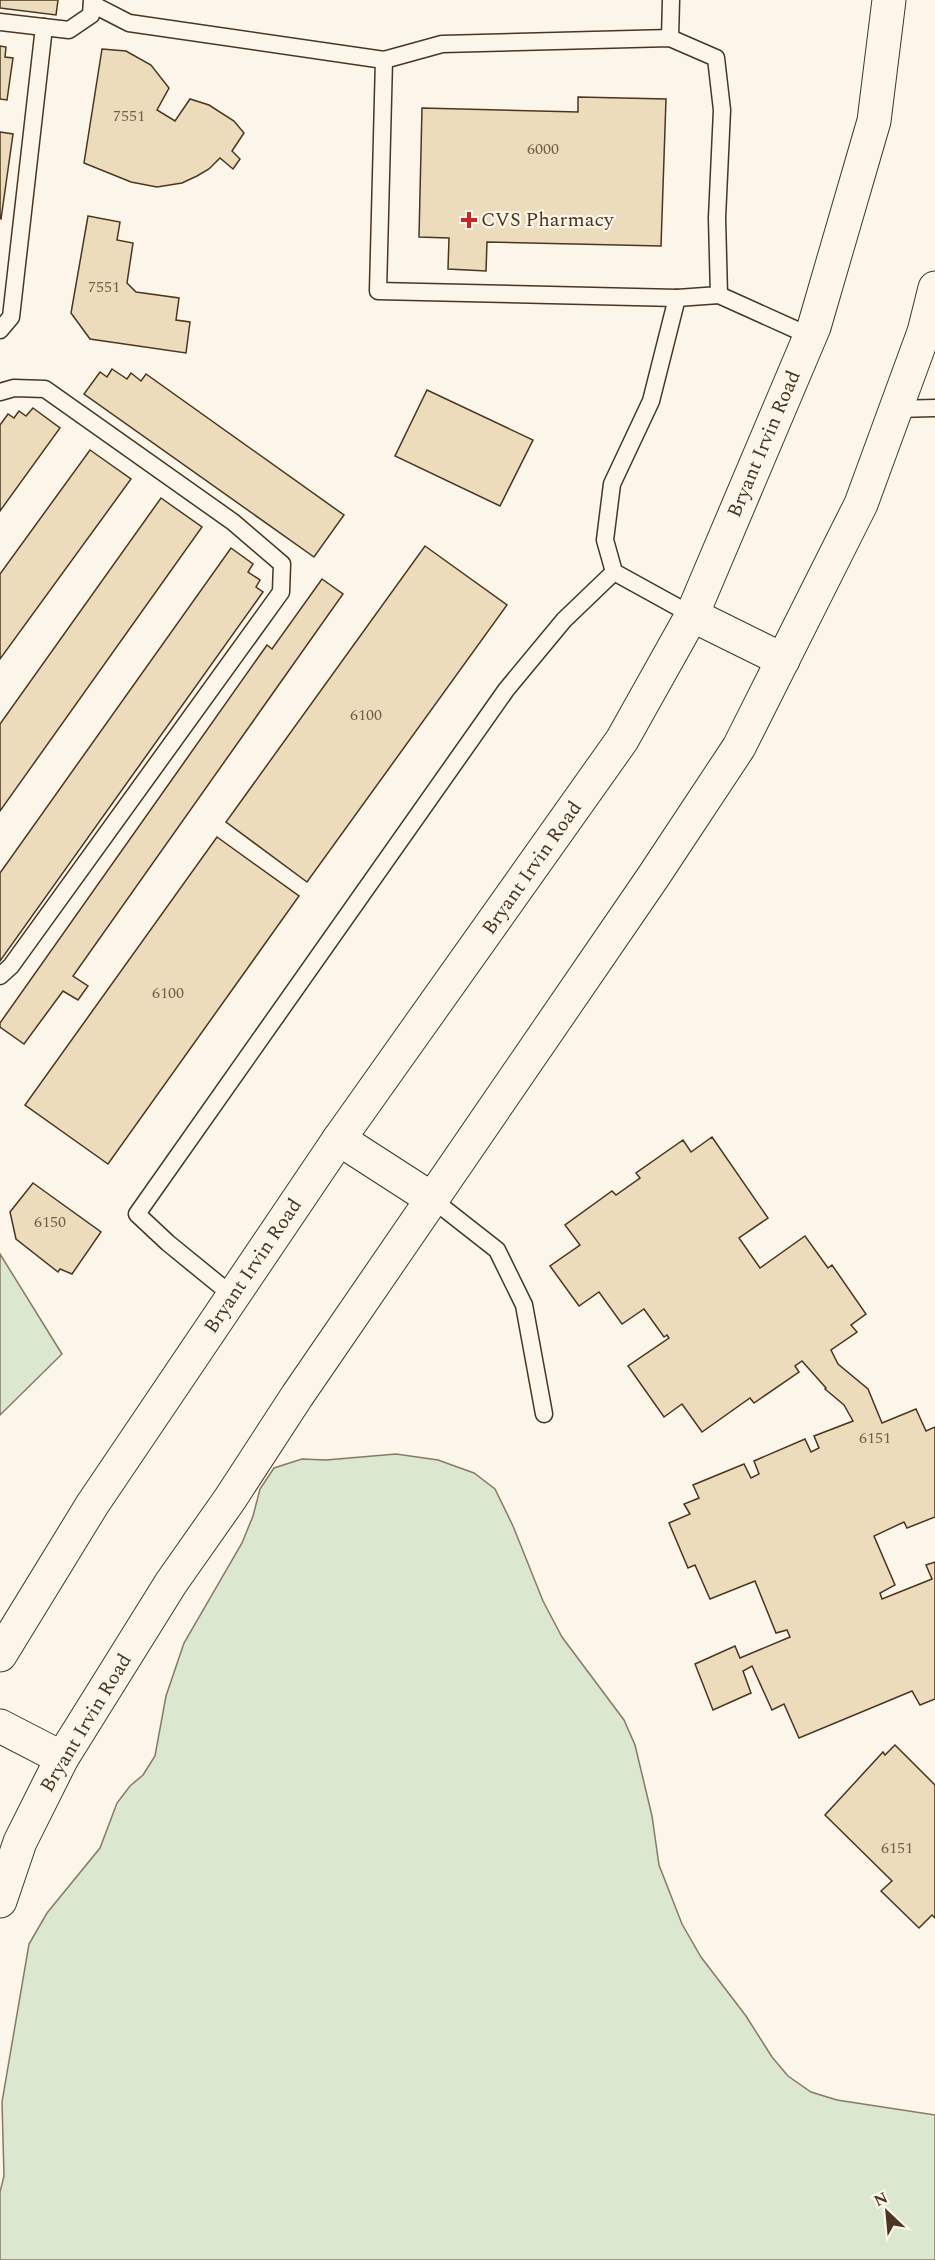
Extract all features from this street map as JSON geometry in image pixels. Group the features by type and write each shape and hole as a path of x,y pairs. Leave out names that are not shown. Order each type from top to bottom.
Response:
{"main road":[{"name":"Bryant Irvin Road","path":"0,1655 93,1505 339,1139 622,740 692,615 810,336 874,121 890,0"},
{"name":"Bryant Irvin Road","path":"0,1902 10,1837 171,1583 653,877 739,747 861,504 924,332 935,288"},
{"path":"692,615 783,660"},
{"path":"339,1139 432,1199"},
{"path":"0,1726 62,1758"}],"lane":[{"path":"670,38 671,0"},
{"path":"0,22 69,30 91,15 92,2 129,23 384,60 442,44 670,38 716,58 722,110 717,218 719,295"},
{"path":"0,330 10,317 44,27"},
{"path":"384,60 378,291 677,298 719,295 810,336"},
{"path":"677,298 651,400 612,484 605,540 614,572 692,615"},
{"path":"0,392 14,388 45,389 233,522 282,564 280,592 11,966 0,976"},
{"path":"896,409 935,408"},
{"path":"233,1296 168,1243 137,1214 506,690 564,620 614,572"},
{"path":"432,1199 497,1250 524,1305 544,1414"}],"green space":[{"path":"0,1254 62,1354 0,1415"},
{"path":"396,1454 438,1460 474,1473 495,1489 513,1526 543,1601 562,1637 624,1720 635,1745 652,1816 659,1865 682,1924 701,1957 746,2016 772,2057 788,2076 811,2092 837,2100 935,2115 935,2260 0,2260 0,2192 4,2176 2,2102 29,1944 47,1913 100,1848 117,1803 130,1786 143,1775 155,1756 166,1696 184,1643 242,1543 253,1516 260,1489 274,1468 302,1459 326,1460"}],"building":[{"path":"0,0 58,0 56,15 0,8"},
{"path":"0,46 6,47 5,57 13,58 7,100 0,99"},
{"path":"102,49 126,51 151,65 169,88 157,110 175,121 190,99 209,105 234,121 244,133 232,151 240,159 233,169 220,158 209,169 182,183 157,187 131,182 84,163"},
{"name":"CVS Pharmacy","path":"578,97 666,99 661,246 487,242 486,271 448,269 449,238 419,237 422,108 578,112"},
{"path":"0,132 13,134 1,219 0,218"},
{"path":"88,216 120,222 117,240 133,243 127,283 136,292 179,298 176,320 190,322 186,353 90,339 71,313"},
{"path":"112,369 127,379 131,373 141,381 146,374 344,515 314,557 84,394 100,372 107,377"},
{"path":"427,390 533,440 500,506 395,456"},
{"path":"33,408 60,428 0,511 0,425 8,414 14,418 19,411 26,416"},
{"path":"90,450 131,479 0,659 0,574"},
{"path":"161,498 202,527 0,811 0,724"},
{"path":"425,546 507,605 307,882 226,822"},
{"path":"231,548 253,564 248,572 260,580 256,587 263,592 0,961 0,873"},
{"path":"322,579 343,594 73,976 88,986 78,1000 63,991 24,1044 0,1027 0,1023 267,645 272,649"},
{"path":"217,837 299,896 108,1164 25,1105"},
{"path":"712,1137 768,1218 739,1238 760,1268 805,1236 828,1268 832,1265 866,1314 851,1325 857,1332 831,1350 838,1364 868,1389 882,1423 916,1409 926,1431 935,1427 935,1517 907,1528 904,1522 874,1536 895,1585 880,1593 882,1599 932,1579 926,1565 935,1562 935,1699 920,1705 912,1691 799,1738 784,1704 772,1710 752,1666 743,1671 751,1693 713,1710 695,1664 735,1646 740,1658 790,1637 787,1630 776,1633 755,1581 710,1599 695,1565 688,1568 669,1523 690,1514 684,1504 699,1498 693,1485 744,1464 751,1478 759,1474 754,1461 805,1439 811,1452 819,1448 814,1436 853,1421 844,1405 825,1389 802,1361 795,1366 799,1372 754,1403 750,1398 702,1432 682,1404 664,1417 628,1366 669,1338 667,1335 664,1337 644,1309 622,1324 599,1292 579,1306 550,1266 580,1245 565,1225 612,1191 616,1195 640,1178 636,1173 683,1140 691,1152"},
{"path":"33,1183 101,1232 72,1274 60,1269 58,1272 16,1239 10,1212"},
{"path":"895,1745 935,1785 935,1918 932,1915 919,1928 881,1891 892,1881 825,1815 883,1752 885,1755"}],"place":[{"name":"CVS Pharmacy","path":"469,220"}]}
